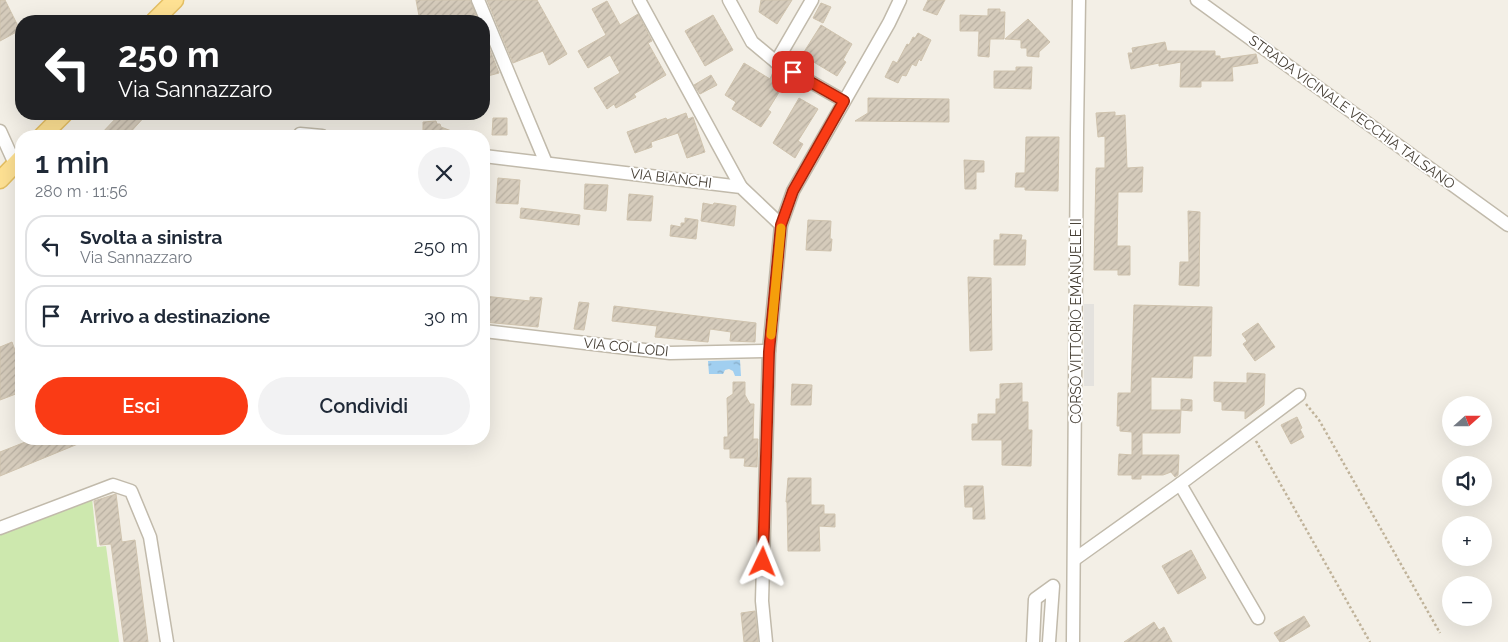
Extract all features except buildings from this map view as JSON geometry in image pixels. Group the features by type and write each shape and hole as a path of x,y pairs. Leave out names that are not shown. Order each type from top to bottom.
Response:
{"main road":[{"path":"160,15 175,0"},
{"path":"48,130 58,120"},
{"path":"0,180 15,164"}],"street":[{"path":"478,0 484,15"},
{"path":"639,0 740,187 781,225"},
{"path":"729,0 752,42 776,62 844,101"},
{"path":"776,62 812,0"},
{"path":"766,642 762,601 769,352 781,225 793,191 889,23 900,0"},
{"name":"CORSO VITTORIO EMANUELE II","path":"1073,642 1079,0"},
{"name":"STRADA VICINALE VECCHIA TALSANO","path":"1197,0 1508,225"},
{"path":"490,29 546,163"},
{"path":"0,131 15,156"},
{"name":"VIA BIANCHI","path":"490,157 740,187"},
{"name":"VIA COLLODI","path":"490,332 670,353 769,352"},
{"path":"1075,559 1180,484 1299,395"},
{"path":"0,528 113,484 131,491 150,537 167,642"},
{"path":"1180,484 1258,618"},
{"path":"1033,642 1035,599 1053,586 1049,642"}],"path":[{"path":"1299,395 1319,420 1440,633"},
{"path":"1250,430 1370,642"}],"green space":[{"path":"92,498 97,547 106,546 119,642 0,642 0,532"}],"shaded area":[{"path":"1084,304 1094,304 1094,386 1084,386"}],"water":[{"path":"740,360 741,376 735,376 733,371 729,369 725,370 723,374 709,374 708,361"}],"slow traffic":[{"path":"771,335 781,228"}],"route":[{"path":"763,562 769,352 781,225 793,191 844,101 793,72"}]}
